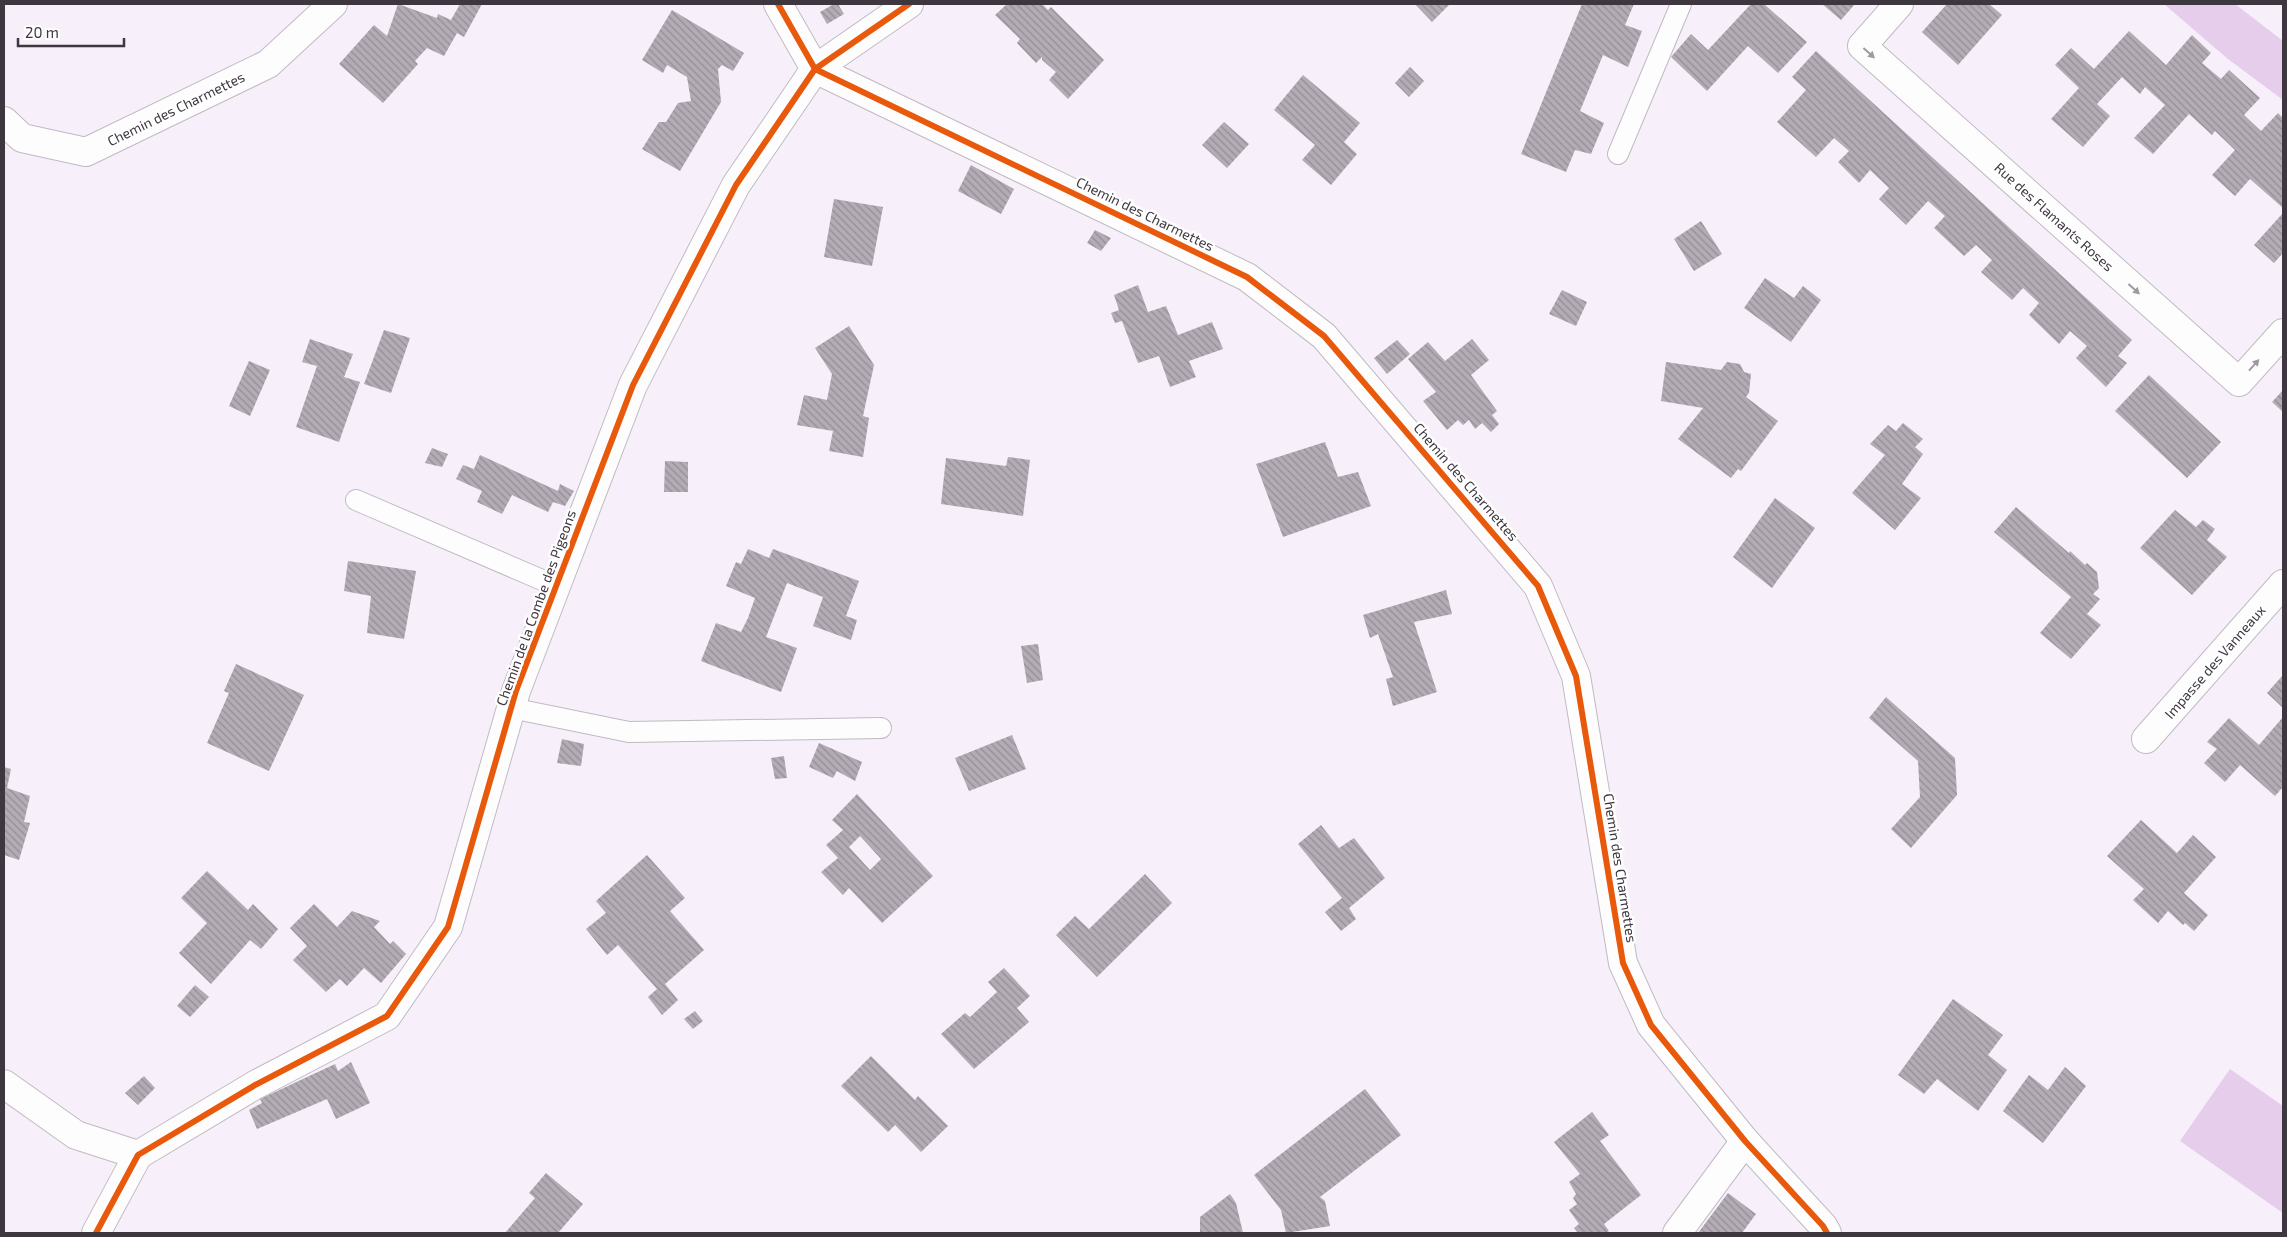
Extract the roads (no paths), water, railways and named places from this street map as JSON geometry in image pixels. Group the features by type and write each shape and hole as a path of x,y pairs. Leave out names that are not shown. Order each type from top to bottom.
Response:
{"street":[{"name":"Chemin des Charmettes","path":"4,121 22,138 86,152 268,64 333,4"},
{"path":"778,4 815,69"},
{"name":"Chemin de la Combe des Pigeons","path":"138,1155 255,1084 387,1016 448,927 511,708 633,385 736,185 815,69 910,4"},
{"name":"Rue des Flamants Roses","path":"1899,4 1862,46 2239,382 2283,333"},
{"name":"Chemin des Charmettes","path":"815,69 1247,277 1324,336 1538,586 1576,676 1623,963 1651,1025 1745,1141 1823,1226 1827,1233"},
{"name":"Impasse des Vanneaux","path":"2146,739 2283,584"},
{"path":"4,1084 76,1135 138,1155 96,1233"},
{"path":"1677,1233 1745,1141"}],"lane":[{"path":"1618,154 1681,4"},
{"path":"356,500 556,586"},
{"path":"511,708 630,732 881,728"}]}
